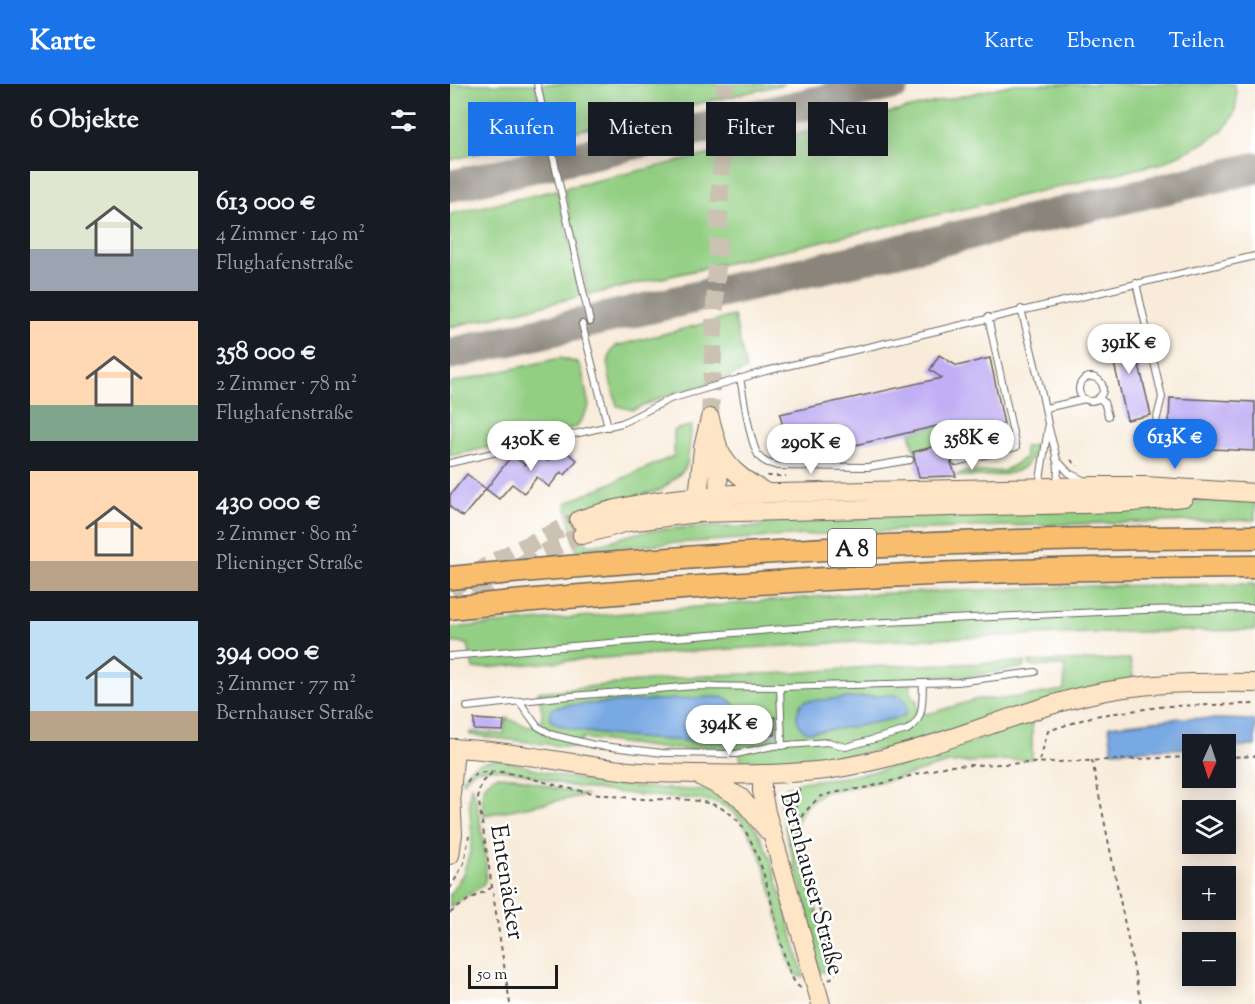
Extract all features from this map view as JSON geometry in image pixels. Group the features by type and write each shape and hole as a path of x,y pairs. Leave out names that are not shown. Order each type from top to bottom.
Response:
{"highway":[{"name":"A 8","path":"450,578 670,559 855,548 1066,540 1255,537"},
{"name":"A 8","path":"450,608 694,588 831,580 1001,572 1255,567"}],"main road":[{"path":"697,504 703,448 710,418 719,450 727,464 734,472 769,494"},
{"path":"718,504 719,450"},
{"path":"581,528 630,505 1045,494 1097,486 1145,486 1254,493"},
{"path":"718,504 769,494 1045,494 1131,502 1254,493"},
{"path":"450,855 453,834 452,748 520,754 634,772 799,773 849,766 917,750 1083,696 1146,686 1187,683 1255,683"},
{"path":"695,774 731,791 743,800 773,838"},
{"name":"Bernhauser Straße","path":"762,774 764,803 821,1004"}],"lane":[{"path":"537,84 590,322"},
{"path":"450,463 622,423 670,399 705,391 740,378 1021,309 1255,256"},
{"path":"1136,283 1162,397 1152,438"},
{"path":"1021,309 1046,408 1056,459 1058,476 1045,494"},
{"path":"956,462 1016,447 988,317"},
{"path":"582,324 608,427"},
{"path":"740,378 754,444 758,456 765,462 778,466 868,467 910,460"},
{"path":"1046,408 1085,399 1092,401 1098,398 1102,391 1101,384 1096,378 1083,381 1079,387 1080,394 1085,399"},
{"path":"1098,398 1104,402 1108,416"},
{"path":"1045,494 1048,424"},
{"path":"1056,459 1072,475 1097,486"},
{"path":"450,656 845,624 1143,610 1255,608"},
{"path":"467,707 711,685 780,687 964,681 1035,672"},
{"path":"519,701 534,723 542,730 585,744 640,751 714,755 743,754 782,746 828,742 846,747 904,731 915,725 921,711 923,682"},
{"path":"780,687 782,746"},
{"path":"846,747 849,766"}],"path":[{"path":"1040,761 1048,731 1094,716 1167,706 1255,704"},
{"path":"1236,757 1255,756"},
{"path":"815,985 832,979 835,965 801,848 799,833 805,811 817,799 832,793 869,787 946,766 1182,757"},
{"path":"1092,759 1141,1004"},
{"name":"Entenäcker","path":"510,1004 478,794 483,780 494,773 514,774 600,794 708,803 726,811 734,817 745,832 759,861 773,904 792,979 800,988 815,985"},
{"path":"799,773 795,811 801,819"},
{"path":"450,914 468,900 491,888"}],"green space":[{"path":"450,84 535,84 539,102 468,102 468,156 450,160"},
{"path":"538,84 785,84 694,105 694,102 588,102 588,128 576,131 576,102 542,102"},
{"path":"1014,84 1234,84 1237,100 1234,114 1227,126 1203,143 1162,163 588,295 564,188 706,155 796,156 796,134 808,132 808,156 888,156 888,113"},
{"path":"557,190 582,296 450,327 450,214"},
{"path":"734,316 746,370 707,385 672,393 633,410 617,406 608,367 611,352 616,346"},
{"path":"560,358 578,363 582,371 589,406 577,427 450,456 450,383"},
{"path":"944,424 948,441 914,450 910,432"},
{"path":"692,426 687,465 661,490 581,510 578,518 579,525 588,544 603,543 633,534 664,529 758,527 767,520 1136,507 1211,501 1255,500 1255,520 915,530 576,550 566,503 674,456 674,431"},
{"path":"1034,445 1032,457 1016,471 992,476 957,476 962,472 1004,471 1025,458 1024,447"},
{"path":"1255,584 1255,630 961,637 668,653 473,669 468,644 450,642 450,628 838,595 1090,586"},
{"path":"1130,659 1134,682 880,750 828,758 741,762 739,749 711,751 660,748 582,738 577,748 470,735 470,732 504,734 506,718 529,727 542,719 538,692 708,675 794,673 881,666 1025,662 1024,667 967,677 912,678 910,691 917,702 917,711 928,714 978,699 1004,699 1064,690 1065,666 1029,666 1029,662"},
{"path":"1032,720 1032,759 948,763 894,779 823,792 806,805 797,820 798,844 831,963 831,969 827,973 819,971 809,918 781,810 780,801 786,789 800,782 845,777 893,767"},
{"path":"496,760 563,777 638,787 705,789 725,794 757,830 771,860 804,977 797,976 791,967 757,847 747,829 729,809 707,800 580,787 503,769 478,770 471,773 464,782 462,781 471,767"},
{"path":"497,776 516,777 587,795 484,815 482,797 484,787"},
{"path":"471,786 477,804 486,876 481,886 450,907 450,894 463,874 471,849 469,799"}],"water":[{"path":"900,696 905,702 907,711 903,717 852,727 809,732 800,727 798,723 797,713 805,701"},
{"path":"715,697 727,699 736,707 741,725 740,740 673,740 611,735 563,726 551,720 550,717 550,711 553,708 569,705"},
{"path":"1180,718 1255,720 1255,746 1236,747 1236,734 1182,734 1182,748 1112,751 1109,726"}],"building":[{"path":"1119,329 1125,329 1132,335 1151,415 1127,420 1109,341 1111,335"},
{"path":"939,355 957,366 990,358 1004,424 953,436 950,423 795,459 791,441 786,442 780,414 942,378 930,370"},
{"path":"1170,398 1255,402 1255,451 1168,447"},
{"path":"948,443 956,476 919,477 913,452"},
{"path":"560,447 577,460 565,475 561,472 549,487 537,477 524,493 512,484 499,499 486,489 512,455 525,465 536,452 548,461"},
{"path":"467,474 486,489 463,517 450,507 450,495"},
{"path":"760,717 775,717 775,735 760,735"},
{"path":"474,719 504,721 503,731 474,730"}],"taxiway":[{"path":"450,186 894,84"},
{"path":"450,354 1255,168"}],"tunnel":[{"path":"710,418 725,84"},
{"path":"450,589 493,562 579,520"},
{"path":"451,609 515,568 582,535"}]}
